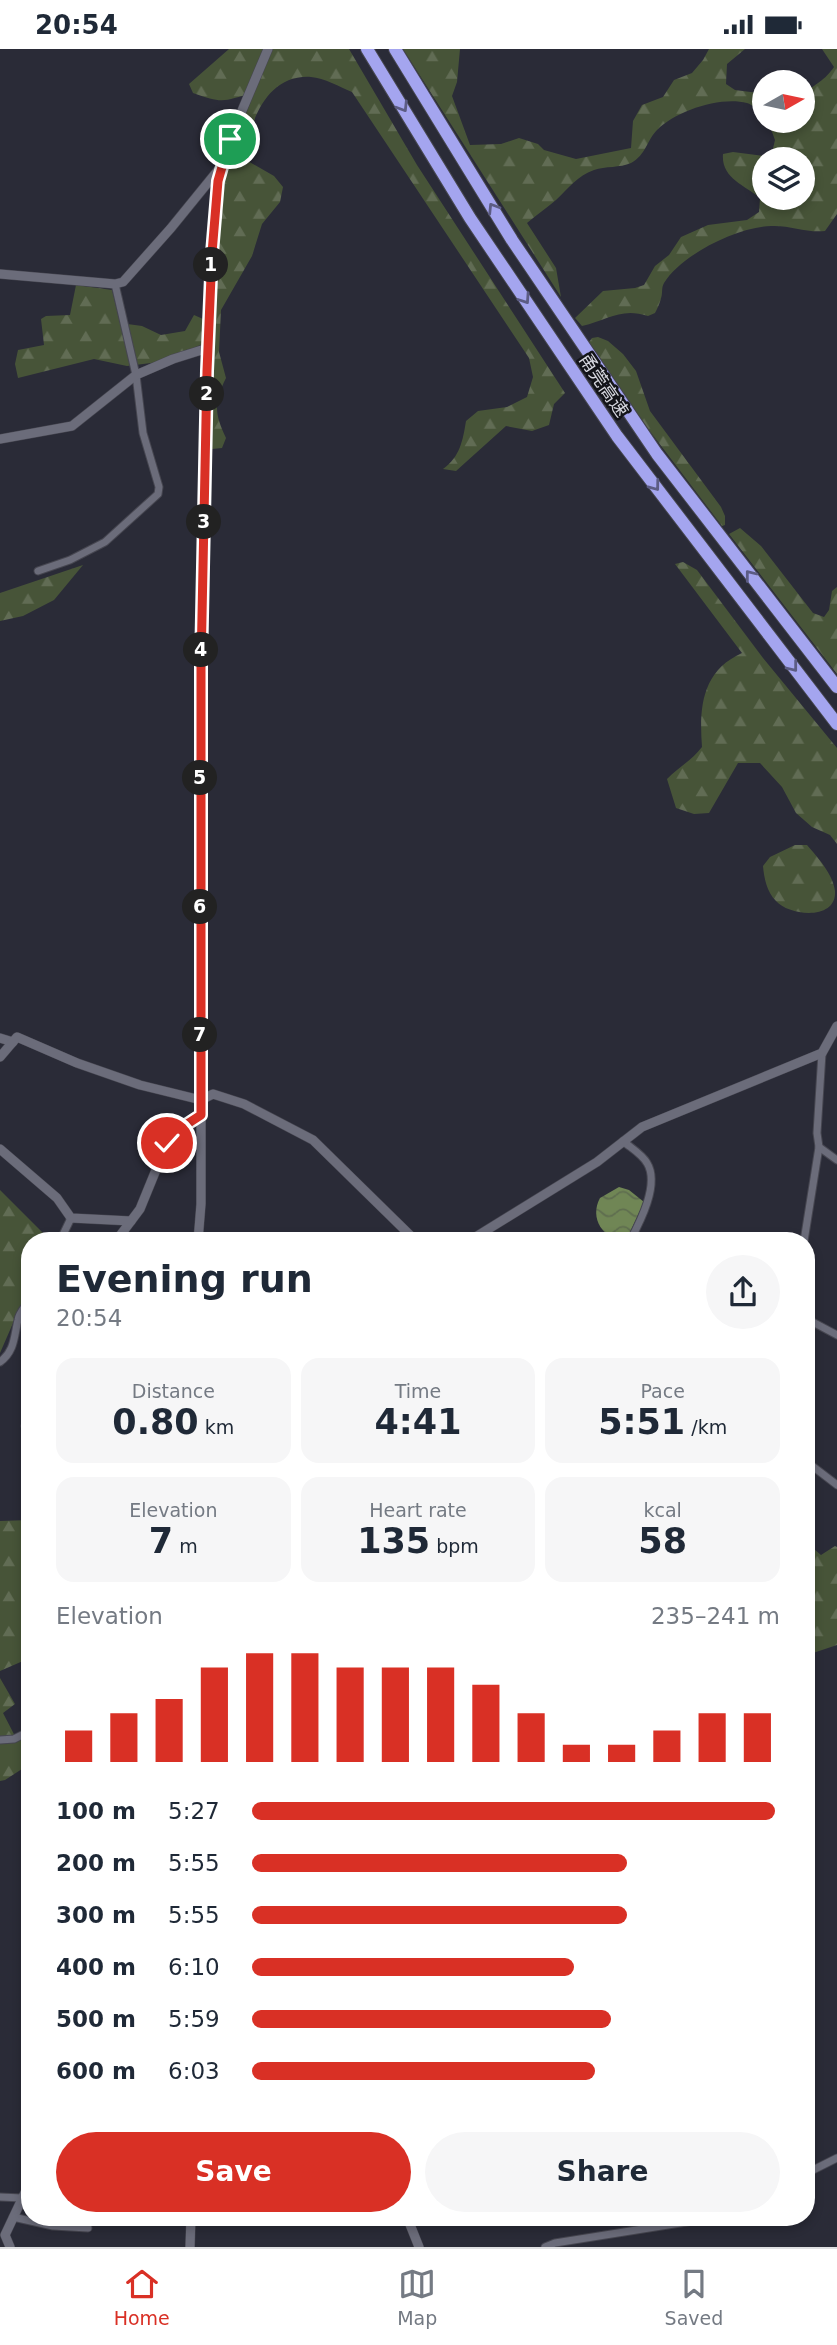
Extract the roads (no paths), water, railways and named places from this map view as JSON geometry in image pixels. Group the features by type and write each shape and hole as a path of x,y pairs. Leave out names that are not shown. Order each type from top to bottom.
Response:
{"highway":[{"name":"甬莞高速","path":"367,49 470,218 617,436 837,724"},
{"name":"甬莞高速","path":"395,49 512,240 657,454 837,687"}],"street":[{"path":"199,1232 201,1204 201,665 212,253 218,181 222,165 230,139 268,49"},
{"path":"0,274 115,284 123,282 222,165"},
{"path":"38,571 70,560 105,542 158,494 159,487 144,433 136,375 115,284"},
{"path":"0,439 72,426 136,375 208,348"},
{"path":"805,1232 819,1147 817,1133 822,1053 837,1026"},
{"path":"0,1057 17,1037 77,1063 140,1085 201,1100 213,1094 244,1104 313,1140 407,1232"},
{"path":"0,1038 13,1042"},
{"path":"483,1232 597,1162 642,1127 822,1053"},
{"path":"123,1232 140,1209 167,1143 181,1128 201,1115"},
{"path":"623,1141 646,1160 650,1168 651,1179 643,1216 635,1232"},
{"path":"819,1147 837,1160"},
{"path":"0,1149 57,1198 71,1218"},
{"path":"71,1218 131,1221"},
{"path":"64,1232 71,1218"},
{"path":"0,1362 7,1357 13,1346 21,1313"},
{"path":"815,1323 837,1335"},
{"path":"815,1468 837,1485"},
{"path":"0,1740 21,1736"},
{"path":"815,2169 837,2158"},
{"path":"0,2197 21,2198"},
{"path":"10,2247 5,2235 21,2200"},
{"path":"13,2217 21,2219"},
{"path":"53,2226 88,2228"},
{"path":"190,2247 191,2226"},
{"path":"411,2226 419,2247"},
{"path":"545,2247 555,2243 662,2226"}],"water":[{"path":"619,1187 629,1190 644,1202 630,1232 605,1232 600,1227 596,1213 600,1198"}]}
